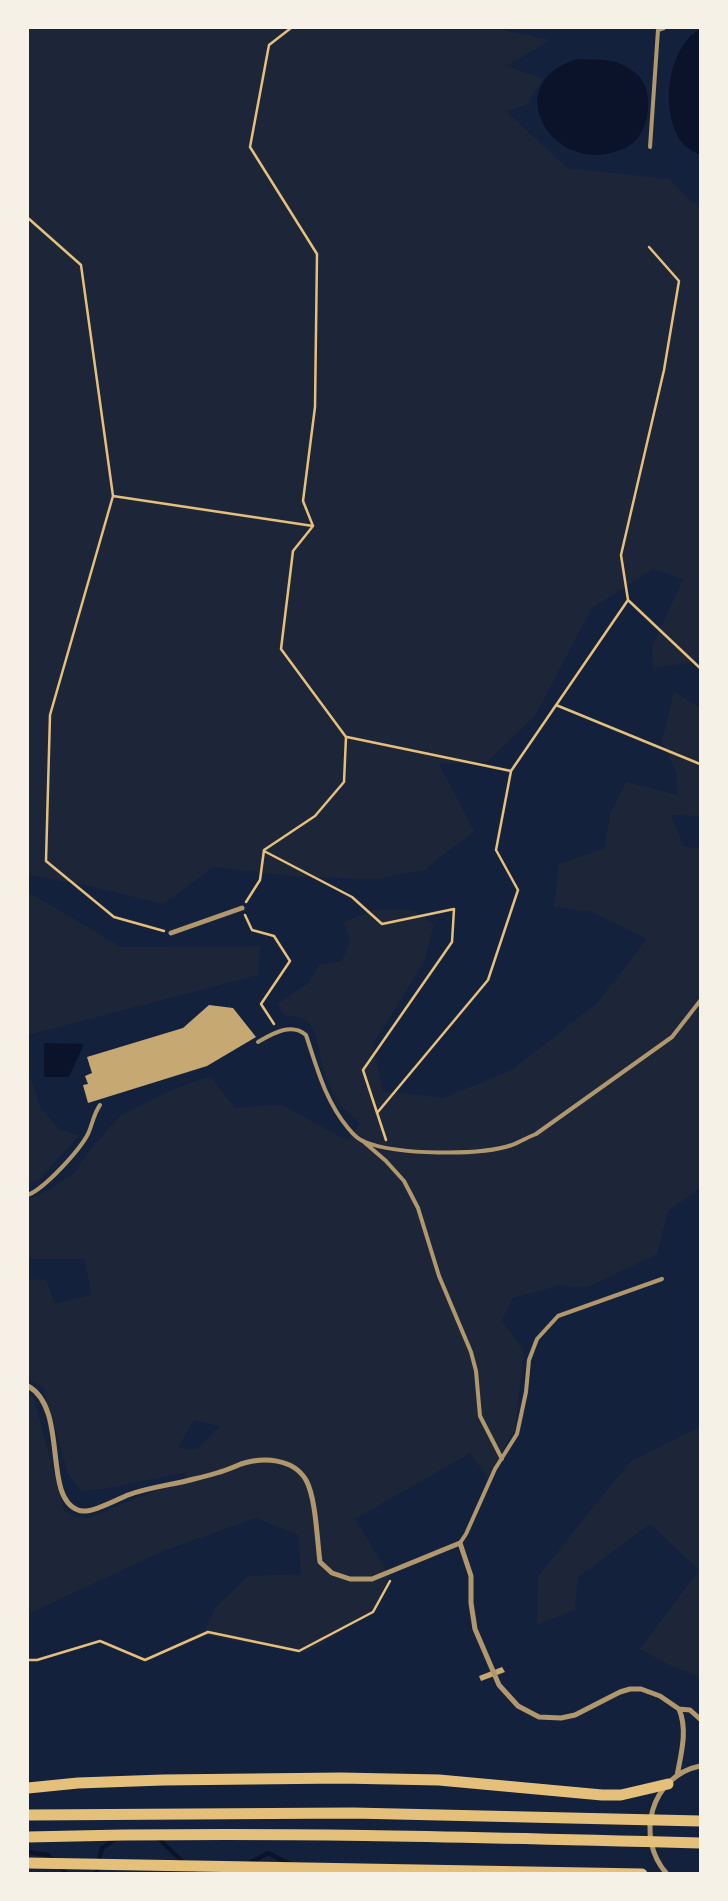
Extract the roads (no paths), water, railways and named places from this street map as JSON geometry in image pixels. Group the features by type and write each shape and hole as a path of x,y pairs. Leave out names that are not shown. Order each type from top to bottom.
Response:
{"highway":[{"path":"28,1788 78,1783 163,1780 341,1778 439,1780 574,1794 621,1795 668,1784"},
{"path":"28,1815 353,1813 700,1821"},
{"path":"28,1837 341,1836 700,1843"},
{"path":"28,1863 642,1874"}],"street":[{"path":"171,933 242,908"},
{"path":"28,1386 36,1390 42,1397 54,1442 61,1488 70,1506 79,1511 89,1511 139,1491 221,1472 259,1460 287,1464 300,1472 307,1482 312,1499 320,1562 332,1573 350,1579 372,1579 460,1543 471,1576 471,1603 475,1629 499,1685 518,1706 539,1717 561,1718 575,1714 630,1689 641,1689 653,1692 679,1709 690,1710 700,1719"},
{"path":"677,1776 683,1744 683,1727 679,1709"},
{"path":"666,1874 657,1861 649,1834 653,1807 659,1794 677,1776 700,1766"}],"lane":[{"path":"650,146 658,30 664,28"},
{"path":"364,1142 389,1148 439,1152 474,1151 511,1145 536,1134 672,1037 700,1001"},
{"path":"258,1042 287,1029 297,1029 306,1035 320,1080 332,1106 348,1129 386,1161 404,1181 418,1208 439,1276 471,1352 476,1371 480,1416 502,1459"},
{"path":"28,1194 34,1192 48,1181 64,1165 88,1134 94,1114 100,1105"},
{"path":"460,1543 466,1534 495,1469 517,1434 526,1392 529,1360 537,1339 558,1316 662,1279"}],"waterway":[{"path":"156,1836 195,1874"},
{"path":"96,1874 102,1848 117,1838"},
{"path":"28,1852 48,1855 67,1874"},
{"path":"248,1864 268,1853 290,1864"}]}
